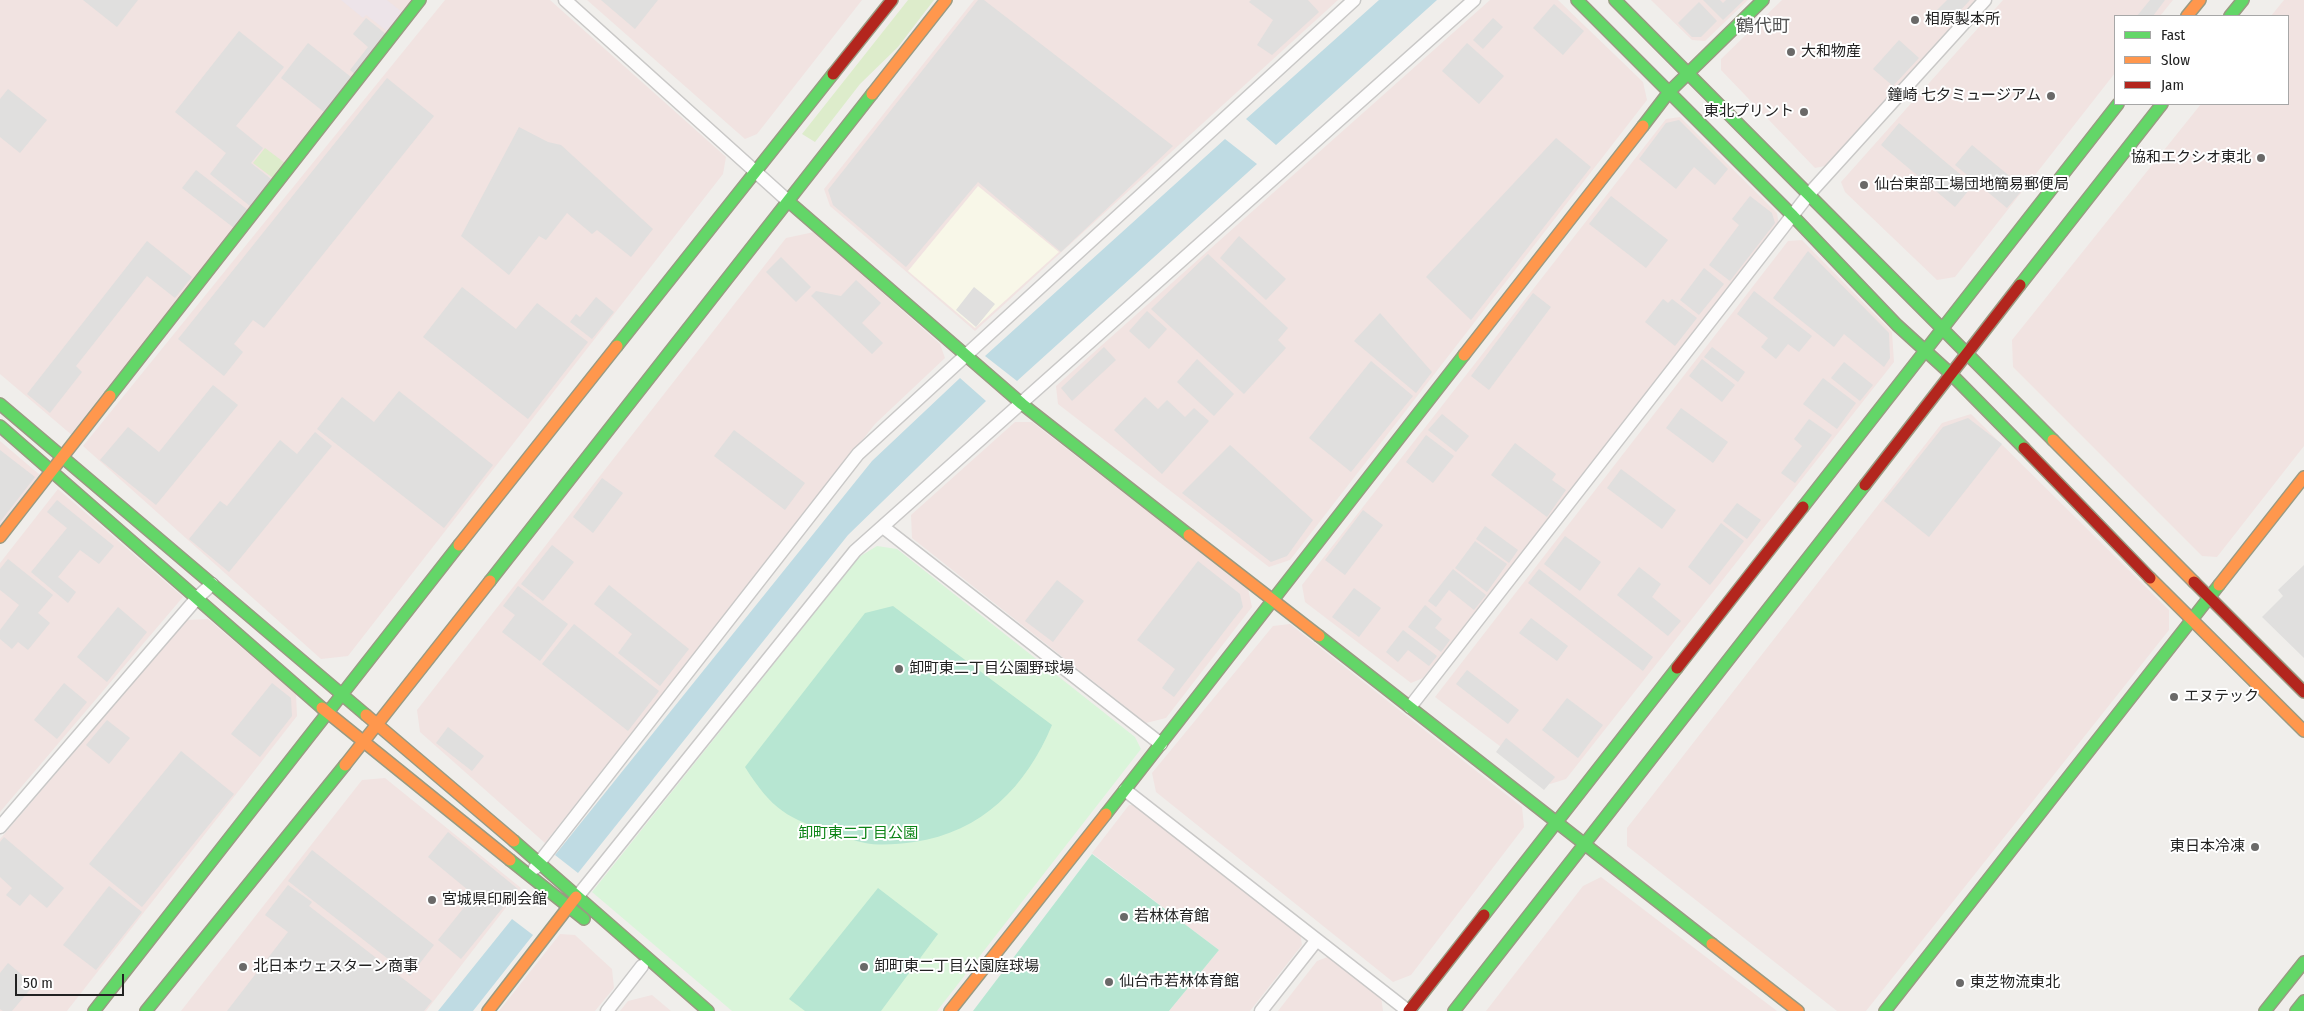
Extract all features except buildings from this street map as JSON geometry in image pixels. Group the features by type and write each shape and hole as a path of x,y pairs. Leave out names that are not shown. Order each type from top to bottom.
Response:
{"street":[{"path":"0,537 420,0"},
{"path":"565,0 755,173 1022,404 1798,1011"},
{"path":"94,1011 341,693 892,0"},
{"path":"146,1011 364,742 946,0"},
{"path":"531,874 858,454 1354,0"},
{"path":"488,1011 855,551 1474,0"},
{"path":"1577,0 1793,216 1923,350 1952,376 2192,621 2304,731"},
{"path":"1615,0 2304,692"},
{"path":"950,1011 1126,790 1669,92 1763,0"},
{"path":"1410,707 1809,194 1985,0"},
{"path":"2188,15 2200,0"},
{"path":"2231,15 2243,0"},
{"path":"1126,790 1316,941 1408,1011 1923,350 2117,105"},
{"path":"1454,1011 1952,376 2161,105"},
{"path":"0,404 61,458 539,862 574,902 693,1011"},
{"path":"0,426 327,713 531,874 574,902 708,1011"},
{"path":"1885,1011 2304,477"},
{"path":"883,527 1161,744"},
{"path":"0,826 197,598 212,584"},
{"path":"1261,1011 1316,941"},
{"path":"2265,1011 2304,962"},
{"path":"607,1011 642,966"},
{"path":"2296,1011 2304,1001"}],"shaded area":[{"path":"0,0 417,0 73,436 0,374"},
{"path":"83,0 138,0 117,27"},
{"path":"341,0 387,0 402,12 387,31 366,15 363,18"},
{"path":"445,0 550,0 726,157 723,174 348,656 321,659 83,446"},
{"path":"587,0 862,0 757,134 745,139"},
{"path":"601,0 658,0 635,29"},
{"path":"974,0 1338,0 975,331 830,206 824,189"},
{"path":"978,0 984,0 1173,146 1061,252 978,182 906,267 833,205 828,190"},
{"path":"1251,0 1308,0 1319,12 1272,55 1257,45 1273,20 1249,2"},
{"path":"1490,0 1558,0 1643,82 1647,100 1290,560 1269,567 1058,404 1056,386"},
{"path":"1651,0 1748,0 1705,41 1692,40"},
{"path":"1703,0 1720,0 1723,3 1726,0 1744,0 1723,20"},
{"path":"1782,0 1975,0 1825,166 1815,168 1721,70 1721,59"},
{"path":"1947,0 1970,0 1947,25 1934,13"},
{"path":"2003,0 2173,0 2161,15 2114,15 2114,74 1955,277 1937,280 1845,192 1841,182"},
{"path":"2150,0 2165,0 2154,15 2138,15"},
{"path":"2284,0 2304,0 2304,446 2217,557 2202,556 2013,367 2012,340 2200,105 2289,105 2289,15 2272,15"},
{"path":"1699,2 1717,21 1701,37 1692,37 1678,23"},
{"path":"1554,4 1584,31 1563,55 1533,28"},
{"path":"366,18 387,35 356,75 350,70 368,47 353,34"},
{"path":"1493,18 1503,27 1483,49 1473,40"},
{"path":"239,31 284,67 236,126 263,148 251,163 271,179 250,206 210,174 226,153 175,112"},
{"path":"1899,40 1919,58 1893,86 1873,69"},
{"path":"308,43 351,77 324,112 281,78"},
{"path":"1467,43 1504,76 1479,104 1442,71"},
{"path":"387,78 434,116 264,328 253,320 234,344 243,352 224,376 178,339"},
{"path":"8,89 47,120 20,153 0,137 0,99"},
{"path":"1680,117 1777,213 1779,225 1423,678 1411,683 1305,602 1302,585 1666,119"},
{"path":"1679,120 1728,169 1715,185 1694,167 1676,189 1639,159 1666,123"},
{"path":"1899,123 1973,185 1955,207 1881,145"},
{"path":"519,127 548,142 561,145 653,229 631,257 597,230 592,234 567,213 546,240 539,236 509,275 461,236"},
{"path":"1556,138 1591,167 1471,320 1426,277"},
{"path":"1972,145 2024,188 2007,208 1955,165"},
{"path":"196,170 248,210 234,228 182,188"},
{"path":"978,186 1059,252 975,328 908,271"},
{"path":"1611,196 1668,240 1646,268 1589,224"},
{"path":"1750,196 1772,213 1775,223 1730,281 1709,265 1739,225 1732,219"},
{"path":"814,232 940,344 945,358 875,424 545,843 420,732 417,710 786,238"},
{"path":"1239,236 1286,279 1266,300 1220,258"},
{"path":"1802,240 1892,332 1894,362 1566,779 1550,784 1435,697 1788,241"},
{"path":"147,241 192,277 175,298 147,276 76,366 82,372 50,413 27,394"},
{"path":"1808,251 1889,333 1890,358 1884,367 1844,334 1834,347 1773,298"},
{"path":"1208,254 1288,328 1278,340 1286,348 1244,394 1151,309"},
{"path":"781,257 811,287 796,302 766,272"},
{"path":"1704,268 1724,284 1699,315 1680,300"},
{"path":"856,280 881,303 862,323 883,343 872,354 811,296 816,291 841,296"},
{"path":"462,287 516,329 537,303 588,342 528,419 423,337"},
{"path":"974,287 995,304 976,327 956,310"},
{"path":"1754,291 1812,336 1799,352 1788,344 1776,359 1761,347 1768,338 1737,314"},
{"path":"1533,293 1551,307 1489,390 1471,376"},
{"path":"596,297 614,312 592,339 570,322 576,314 580,317"},
{"path":"1663,299 1668,303 1672,299 1697,318 1675,346 1645,322"},
{"path":"1147,311 1167,329 1149,349 1129,331"},
{"path":"1380,313 1432,372 1416,393 1354,341"},
{"path":"1104,347 1116,360 1072,401 1061,388"},
{"path":"1712,347 1745,372 1738,382 1704,357"},
{"path":"1197,359 1234,394 1214,416 1177,382"},
{"path":"1702,359 1735,385 1722,402 1689,376"},
{"path":"1371,361 1413,396 1351,472 1309,438"},
{"path":"1844,362 1873,385 1860,401 1831,378"},
{"path":"1823,378 1856,403 1837,429 1803,404"},
{"path":"213,385 238,405 156,505 100,460 128,427 159,452"},
{"path":"399,391 493,465 444,528 317,429 342,397 374,422"},
{"path":"1145,397 1158,409 1167,400 1185,417 1194,408 1209,421 1162,474 1114,430"},
{"path":"1681,408 1728,442 1713,463 1666,428"},
{"path":"1442,414 1469,436 1456,452 1428,430"},
{"path":"1971,414 2169,610 2169,630 1866,1011 1837,1011 1627,846 1627,828 1942,423"},
{"path":"1968,418 2002,444 1929,537 1884,501 1943,427"},
{"path":"1809,419 1832,435 1795,483 1781,473 1802,446 1794,439"},
{"path":"1015,422 1032,422 1248,589 1252,607 1166,718 1146,723 912,538 911,515"},
{"path":"734,430 805,483 785,510 714,456"},
{"path":"315,432 332,446 229,572 189,539 220,501 227,506 280,440 297,454"},
{"path":"1426,435 1454,456 1433,483 1406,462"},
{"path":"0,441 40,475 0,526"},
{"path":"1515,443 1556,474 1552,480 1566,490 1547,517 1491,475"},
{"path":"1230,445 1313,520 1287,556 1271,562 1182,493"},
{"path":"0,450 35,477 0,522"},
{"path":"1621,469 1676,510 1662,529 1607,488"},
{"path":"602,478 623,493 593,533 573,517"},
{"path":"58,489 183,597 0,812 0,563"},
{"path":"57,500 114,546 99,564 80,550 58,577 76,592 68,603 31,572 67,528 47,512"},
{"path":"1737,503 1761,520 1747,539 1723,521"},
{"path":"1363,510 1383,525 1345,575 1325,560"},
{"path":"1721,523 1744,541 1710,585 1688,567"},
{"path":"1485,526 1518,550 1509,563 1476,539"},
{"path":"1565,536 1601,562 1580,591 1544,564"},
{"path":"1475,541 1507,564 1487,592 1455,568"},
{"path":"552,545 574,562 543,601 521,584"},
{"path":"8,559 53,595 38,613 50,623 28,650 18,642 12,649 0,639 0,630 19,605 0,590 0,569"},
{"path":"1198,561 1240,594 1243,607 1174,697 1162,688 1175,669 1137,640"},
{"path":"2304,565 2304,658 2262,617 2283,596 2278,590"},
{"path":"1639,567 1661,584 1652,597 1681,621 1668,636 1617,595"},
{"path":"1453,569 1486,595 1474,610 1449,590 1436,607 1428,601"},
{"path":"1539,569 1653,657 1643,671 1528,583"},
{"path":"1057,580 1084,601 1053,642 1025,621"},
{"path":"609,585 689,649 660,686 618,653 632,634 594,604"},
{"path":"518,586 568,624 540,661 502,632 515,615 503,606"},
{"path":"1354,588 1381,608 1359,637 1332,617"},
{"path":"1425,605 1442,619 1435,628 1450,640 1441,652 1408,627"},
{"path":"118,607 147,632 107,682 77,657"},
{"path":"1531,618 1568,646 1557,661 1519,633"},
{"path":"208,619 296,694 297,716 67,1011 0,1011 0,839 187,620"},
{"path":"574,624 659,691 628,731 542,664"},
{"path":"1290,624 1522,807 1524,827 1411,975 1393,982 1156,792 1152,773 1273,626"},
{"path":"1403,630 1437,656 1429,666 1408,650 1398,662 1386,652"},
{"path":"1467,670 1519,710 1508,724 1456,684"},
{"path":"64,683 87,702 57,739 34,720"},
{"path":"272,683 291,698 292,716 260,757 231,734"},
{"path":"1567,698 1603,725 1578,758 1542,730"},
{"path":"107,720 130,738 109,764 86,745"},
{"path":"448,727 484,756 472,771 436,743"},
{"path":"1506,738 1555,777 1544,790 1496,752"},
{"path":"181,751 234,794 142,907 89,864"},
{"path":"385,778 521,888 426,1011 181,1011 362,780"},
{"path":"1129,805 1140,805 1300,932 1302,945 1250,1011 1169,1011 1219,950 1092,853"},
{"path":"448,832 518,889 461,959 438,940 474,895 428,857"},
{"path":"4,837 64,888 47,908 30,894 20,906 6,895 12,888 0,877 0,842"},
{"path":"312,850 434,945 410,976 288,881"},
{"path":"1601,877 1777,1011 1486,1011 1583,886"},
{"path":"288,885 312,902 309,906 432,1001 424,1011 227,1011 288,932 265,915"},
{"path":"109,886 142,912 96,970 63,945"},
{"path":"560,934 575,935 612,969 614,988 595,1011 499,1011"},
{"path":"1330,956 1381,996 1383,1011 1278,1011 1317,961"},
{"path":"8,963 34,985 12,1011 3,1011 0,1009 0,973"},
{"path":"652,995 671,1011 620,1011 628,1001"}],"green space":[{"path":"908,0 934,0 898,47 860,84 815,142 802,134"},
{"path":"265,148 285,163 273,178 253,163"},
{"name":"卸町東二丁目公園","path":"877,546 897,549 1135,737 1141,749 937,1011 732,1011 592,892 859,557"},
{"name":"卸町東二丁目公園野球場","path":"893,606 1052,725 1029,768 1015,787 981,817 961,828 938,837 908,843 865,843 819,829 793,818 764,794 745,767 865,613"},
{"path":"1092,854 1219,950 1169,1011 973,1011"},
{"name":"卸町東二丁目公園庭球場","path":"878,888 938,934 881,1011 805,1011 789,999"}],"water":[{"path":"1379,0 1437,0 1276,145 1246,119"},
{"path":"1225,139 1257,164 1017,381 985,356"},
{"path":"960,378 986,401 848,535 578,873 555,855 872,461"},
{"path":"512,919 533,935 473,1011 438,1011"}],"traffic: fast":[{"path":"110,396 420,0"},
{"path":"1577,0 1793,216 1897,325 1952,375 2024,448"},
{"path":"1615,0 2053,440"},
{"path":"1643,126 1669,92 1763,0"},
{"path":"2231,15 2243,0"},
{"path":"617,346 833,74"},
{"path":"490,581 872,94"},
{"path":"1803,507 2117,105"},
{"path":"2020,285 2161,105"},
{"path":"788,201 1022,404 1189,535"},
{"path":"1106,814 1464,355"},
{"path":"0,404 366,715"},
{"path":"0,426 322,708"},
{"path":"1454,1011 1865,485"},
{"path":"94,1011 459,545"},
{"path":"1885,1011 2219,585"},
{"path":"1319,636 1712,944"},
{"path":"1484,915 1677,668"},
{"path":"146,1011 345,765"},
{"path":"514,841 708,1011"},
{"path":"510,860 584,919"},
{"path":"2265,1011 2304,962"},
{"path":"2296,1011 2304,1001"}],"traffic: slow":[{"path":"872,94 946,0"},
{"path":"2188,15 2200,0"},
{"path":"1464,355 1643,126"},
{"path":"459,545 617,346"},
{"path":"0,537 110,396"},
{"path":"2053,440 2194,582"},
{"path":"2219,585 2304,477"},
{"path":"1189,535 1319,636"},
{"path":"2150,578 2304,731"},
{"path":"345,765 490,581"},
{"path":"322,708 510,860"},
{"path":"366,715 514,841"},
{"path":"950,1011 1106,814"},
{"path":"488,1011 576,897"},
{"path":"1712,944 1798,1011"}],"traffic: jam":[{"path":"833,74 892,0"},
{"path":"1865,485 2020,285"},
{"path":"2024,448 2150,578"},
{"path":"1677,668 1803,507"},
{"path":"2194,582 2304,692"},
{"path":"1409,1011 1484,915"}],"place":[{"name":"相原製本所","path":"1915,20"},
{"name":"大和物産","path":"1791,52"},
{"name":"鐘崎 七夕ミュージアム","path":"2051,96"},
{"name":"東北プリント","path":"1804,112"},
{"name":"協和エクシオ東北","path":"2261,158"},
{"name":"仙台東部工場団地簡易郵便局","path":"1864,185"},
{"name":"卸町東二丁目公園野球場","path":"899,669"},
{"name":"エヌテック","path":"2174,697"},
{"name":"東日本冷凍","path":"2255,847"},
{"name":"宮城県印刷会館","path":"432,900"},
{"name":"若林体育館","path":"1124,917"},
{"name":"北日本ウェスターン商事","path":"243,967"},
{"name":"卸町東二丁目公園庭球場","path":"864,967"},
{"name":"仙台市若林体育館","path":"1109,982"},
{"name":"東芝物流東北","path":"1960,983"}],"district":[{"name":"鶴代町","path":"1763,27"}]}
